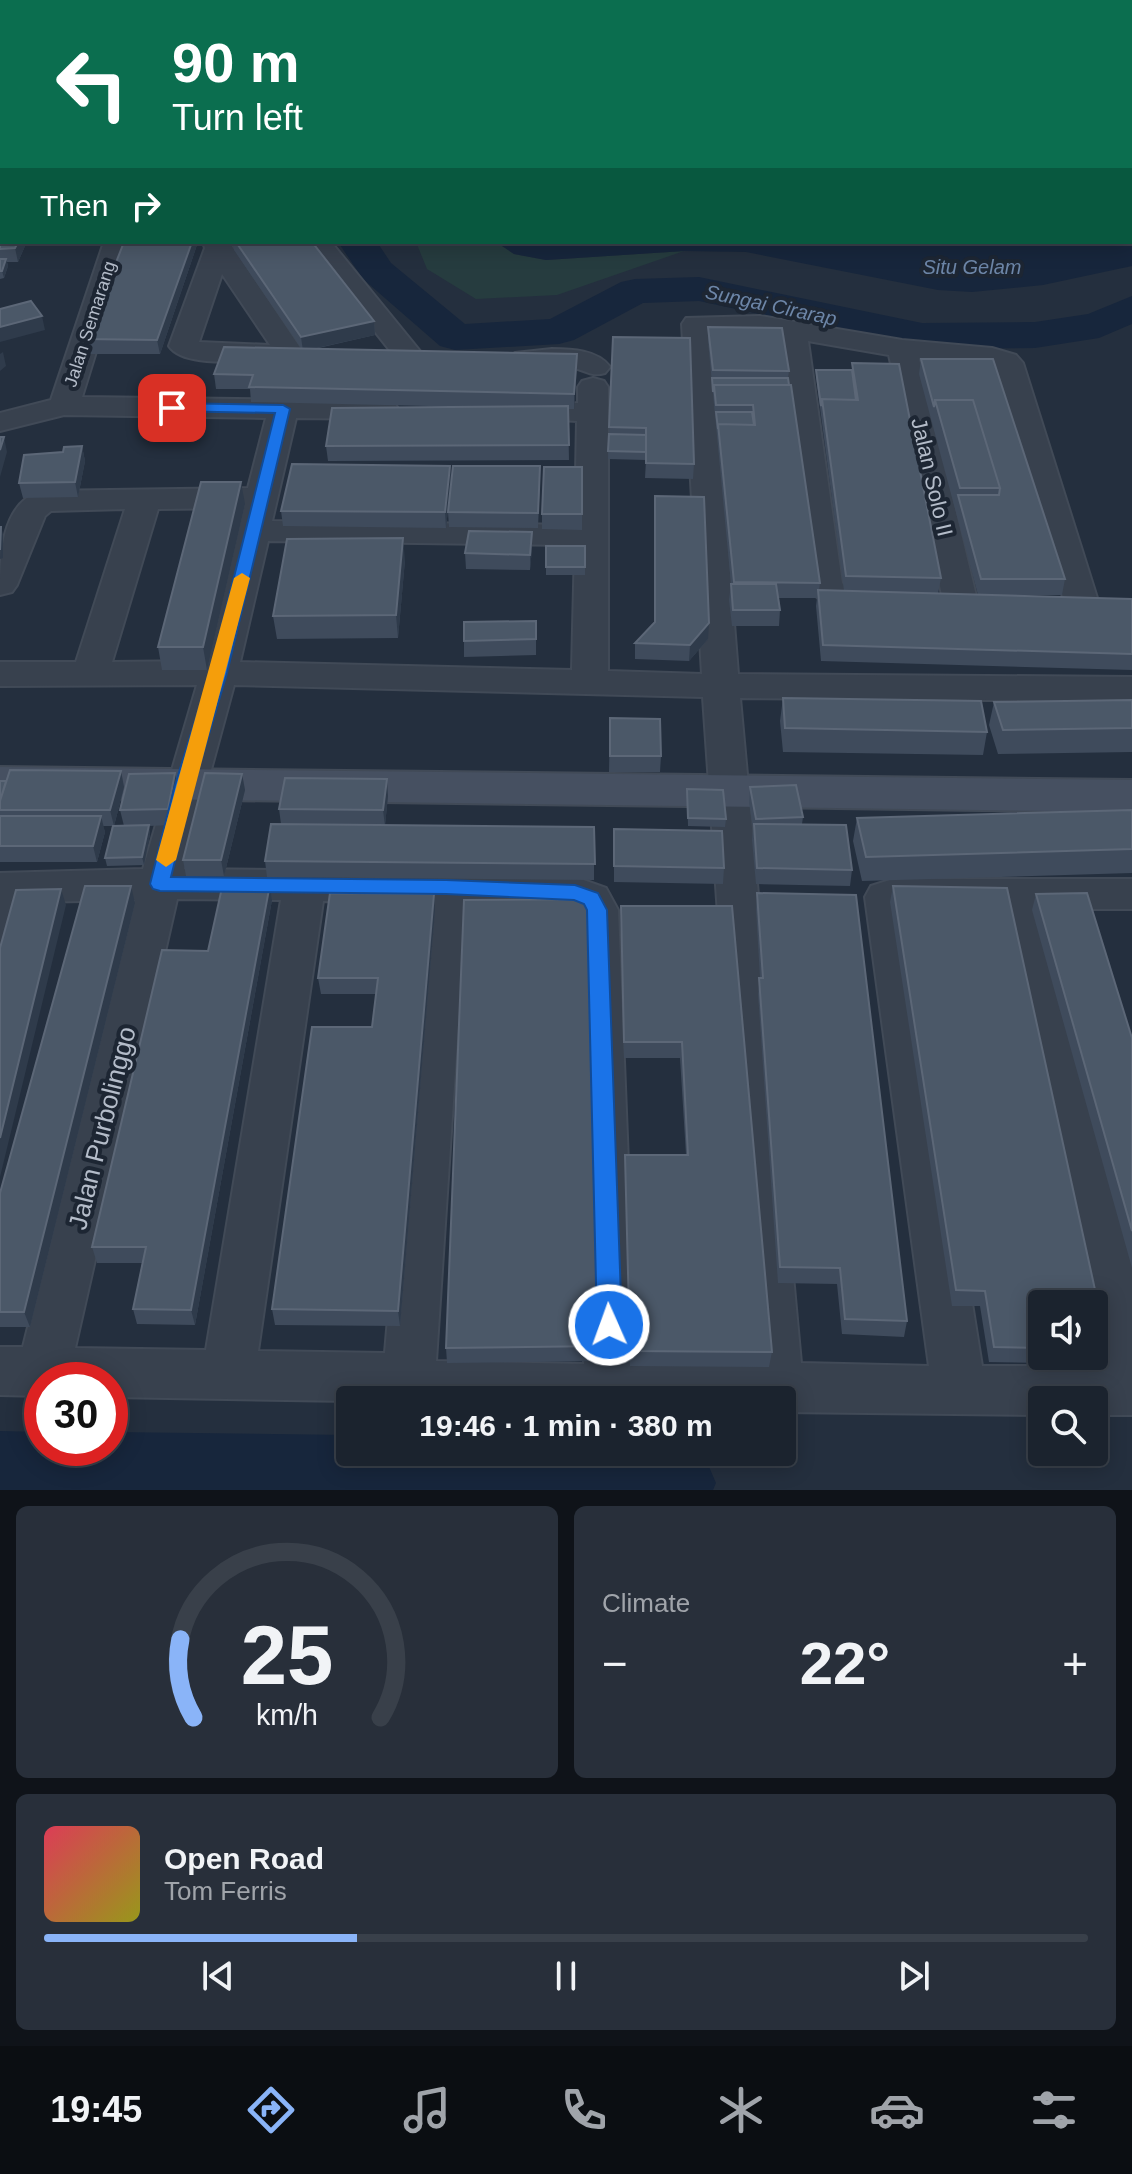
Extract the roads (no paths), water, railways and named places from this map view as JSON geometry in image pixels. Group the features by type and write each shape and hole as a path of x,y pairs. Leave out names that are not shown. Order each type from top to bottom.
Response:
{"street":[{"name":"Jalan Semarang","path":"64,406 116,244"},
{"path":"319,244 409,356"},
{"path":"217,245 291,355"},
{"path":"217,245 183,346 195,351 320,355"},
{"path":"777,1386 728,791 695,326 702,322 736,323 792,329 902,349 1006,361 1013,369 1067,604 1119,605"},
{"name":"Jalan Solo II","path":"792,329 827,590 841,601 947,604 902,349"},
{"path":"499,358 587,362 596,354 591,412 576,469 591,535 590,681"},
{"path":"380,356 439,357"},
{"path":"0,422 64,406 406,410"},
{"name":"Jalan Purbolinggo","path":"22,1372 185,785 272,491 283,409"},
{"path":"483,411 591,412"},
{"path":"0,585 30,512 37,504 53,500 272,491 591,535"},
{"path":"90,675 145,498"},
{"path":"0,674 219,673 722,686 1132,689"},
{"path":"0,782 1132,796"},
{"path":"0,932 7,888 160,884 446,887 575,892 591,899 597,910 611,1386"},
{"path":"225,1375 230,1364 304,886"},
{"path":"417,1378 410,1361 446,887"},
{"path":"1023,893 1132,1358"},
{"path":"959,1391 885,899 893,894 1132,894"},
{"path":"22,1372 417,1378 437,1386"},
{"path":"796,1387 1132,1390"}],"water":[{"name":"Situ Gelam","path":"499,244 1132,244 1132,266 1043,285 972,292 938,290 746,252 684,251 546,260 514,254"}],"waterway":[{"name":"Sungai Cirarap","path":"358,244 377,271 455,337 559,331 635,291 699,289 922,336 1035,335 1099,325 1132,308"},
{"path":"0,1470 292,1473 675,1483"}]}
